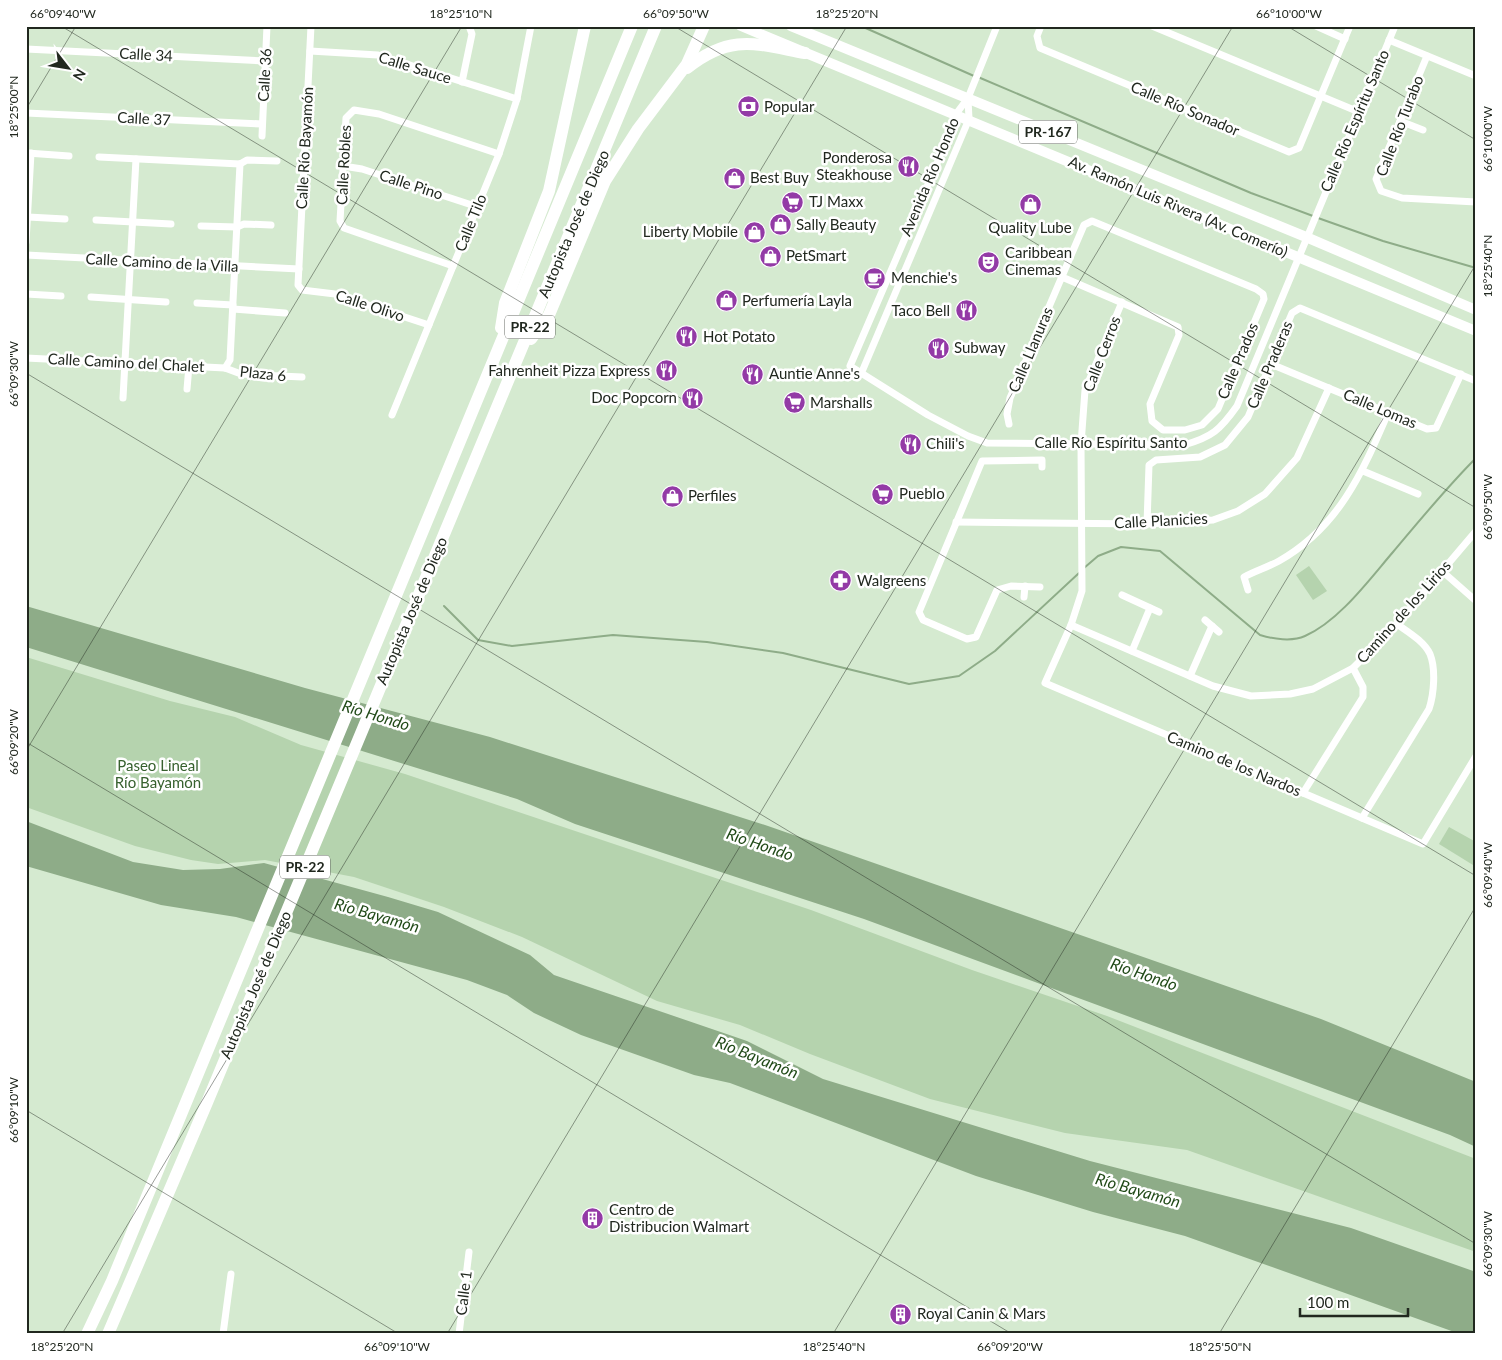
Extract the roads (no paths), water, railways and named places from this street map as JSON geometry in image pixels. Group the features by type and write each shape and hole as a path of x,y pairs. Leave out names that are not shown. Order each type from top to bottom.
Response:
{"highway":[{"path":"581,26 581,45"},
{"path":"497,350 505,303 549,190 586,26"},
{"name":"Autopista José de Diego","path":"88,1334 632,26"},
{"path":"386,621 418,560 640,26"},
{"path":"501,399 511,356 648,26"},
{"name":"Autopista José de Diego","path":"108,1334 206,1105 656,26"},
{"path":"518,358 549,315 597,197 612,169 638,129 680,74 692,54 704,26"},
{"path":"680,74 705,54 737,44 765,44 805,53"}],"main road":[{"name":"Av. Ramón Luis Rivera (Av. Comerío)","path":"741,26 969,119 1298,259 1476,331"},
{"name":"Av. Ramón Luis Rivera (Av. Comerío)","path":"791,26 1306,237 1476,310"}],"street":[{"name":"Calle 36","path":"262,136 267,26"},
{"name":"Calle Río Bayamón","path":"299,269 311,26"},
{"path":"462,82 472,34 469,26"},
{"name":"Calle Tilo","path":"392,415 499,154 517,99 531,26"},
{"path":"968,98 997,26"},
{"name":"Calle Río Sonador","path":"1041,26 1037,36 1040,48 1289,152 1299,148 1321,96"},
{"path":"1152,26 1359,112"},
{"path":"1316,26 1345,38"},
{"path":"1321,96 1350,26"},
{"name":"Calle Río Espíritu Santo","path":"850,366 968,436 987,443 1184,445 1204,440 1222,428 1237,406 1395,26"},
{"name":"Calle Río Turabo","path":"1389,40 1475,75"},
{"name":"Calle 34","path":"26,49 266,62"},
{"name":"Calle Sauce","path":"310,51 378,55 517,99"},
{"name":"Calle Río Turabo","path":"1427,56 1376,179 1381,191 1402,198 1476,202"},
{"name":"Avenida Río Hondo","path":"850,366 956,114 968,98"},
{"name":"Avenida Río Hondo","path":"861,374 969,119 968,98"},
{"name":"Calle Robles","path":"453,266 344,228 340,221 346,118 354,110 379,114 499,154"},
{"name":"Calle 37","path":"26,113 262,124"},
{"path":"1400,121 1423,130"},
{"path":"26,242 29,153 69,156"},
{"path":"99,157 240,164 247,160 277,161"},
{"path":"123,398 136,159"},
{"path":"225,368 230,360 240,164"},
{"name":"Calle Pino","path":"343,166 362,169 478,207"},
{"path":"28,217 65,219"},
{"path":"96,220 171,224"},
{"name":"Calle Prados","path":"1092,221 1256,289 1263,294 1264,300 1218,409 1202,425 1185,430 1163,430 1152,421 1150,404 1179,331 1174,324 1062,277 1084,225 1092,221"},
{"path":"201,226 236,227 244,224 271,224"},
{"name":"Calle Camino de la Villa","path":"26,255 299,269"},
{"name":"Calle Olivo","path":"299,269 298,284 302,290 335,294 429,325"},
{"name":"Calle Llanuras","path":"1009,424 1007,414 1010,398 1062,277"},
{"path":"26,294 61,296"},
{"path":"91,297 166,302"},
{"name":"Calle Cerros","path":"1045,683 1071,625 1082,591 1082,444 1085,390 1122,302"},
{"path":"197,303 285,313"},
{"name":"Calle Praderas","path":"1147,524 1149,465 1156,460 1200,457 1225,445 1248,417 1292,313 1300,308 1476,381"},
{"name":"Calle Camino del Chalet","path":"26,358 225,368"},
{"name":"Calle Lomas","path":"1270,364 1427,429 1436,428 1461,374"},
{"path":"187,389 188,366"},
{"name":"Plaza 6","path":"225,368 241,374 302,377"},
{"name":"Calle Planicies","path":"956,522 1147,524 1213,520 1238,510 1265,494 1297,458 1329,388"},
{"path":"1248,590 1244,576 1278,561 1307,542 1337,512 1363,471 1388,413"},
{"path":"1040,587 1011,586 997,590 976,637 967,640 924,620 919,612 924,596 982,461 1042,460 1042,467"},
{"path":"1363,471 1418,494"},
{"path":"1405,498 1409,490"},
{"name":"Camino de los Lirios","path":"1071,625 1190,676 1233,692 1250,696 1270,696 1313,689 1353,668 1397,624 1476,531"},
{"path":"1442,571 1476,601"},
{"path":"1024,586 1024,597"},
{"path":"1122,596 1159,612"},
{"path":"1132,651 1150,608"},
{"path":"1205,620 1219,632"},
{"path":"1362,818 1429,709 1433,692 1430,654 1424,645 1397,624"},
{"path":"1190,676 1212,626"},
{"path":"1303,793 1363,698 1363,686 1353,668"},
{"name":"Camino de los Nardos","path":"1045,683 1423,844 1476,756"},
{"name":"Calle 1","path":"459,1334 469,1252"},
{"path":"223,1334 231,1274"}],"water":[{"name":"Río Hondo","path":"26,606 305,688 490,737 768,826 1321,1019 1476,1082 1476,1147 1450,1135 864,919 575,824 517,799 26,647"},
{"name":"Río Bayamón","path":"26,821 133,862 183,870 220,869 264,863 438,912 530,955 554,975 747,1041 823,1079 1090,1161 1351,1228 1476,1272 1476,1334 1460,1334 1185,1236 1093,1212 976,1176 730,1083 694,1075 581,1035 534,1013 507,995 467,980 236,917 161,905 26,866"}],"waterway":[{"path":"861,26 974,76"},
{"path":"978,77 1251,193 1313,216"},
{"path":"1318,218 1383,241 1476,268"},
{"path":"1084,568 1098,556 1121,547 1160,551 1260,635 1282,639 1300,638 1318,629 1353,599 1433,504 1476,458"},
{"path":"444,606 478,640 512,646 613,635 707,642 783,653 909,684 959,676 995,651 1079,573"}],"place":[{"name":"Popular","path":"748,107"},
{"name":"Ponderosa Steakhouse","path":"908,167"},
{"name":"Best Buy","path":"734,178"},
{"name":"TJ Maxx","path":"793,202"},
{"name":"Quality Lube","path":"1030,205"},
{"name":"Sally Beauty","path":"780,225"},
{"name":"Liberty Mobile","path":"754,232"},
{"name":"PetSmart","path":"770,256"},
{"name":"Caribbean Cinemas","path":"989,262"},
{"name":"Menchie's","path":"875,278"},
{"name":"Perfumería Layla","path":"726,301"},
{"name":"Taco Bell","path":"966,311"},
{"name":"Hot Potato","path":"687,337"},
{"name":"Subway","path":"938,348"},
{"name":"Fahrenheit Pizza Express","path":"666,371"},
{"name":"Auntie Anne's","path":"753,374"},
{"name":"Doc Popcorn","path":"693,398"},
{"name":"Marshalls","path":"794,403"},
{"name":"Chili's","path":"910,444"},
{"name":"Pueblo","path":"883,494"},
{"name":"Perfiles","path":"672,496"},
{"name":"Walgreens","path":"841,581"},
{"name":"Centro de Distribucion Walmart","path":"593,1219"},
{"name":"Royal Canin & Mars","path":"901,1314"}],"park label":[{"name":"Paseo Lineal Río Bayamón","path":"158,774"}]}
